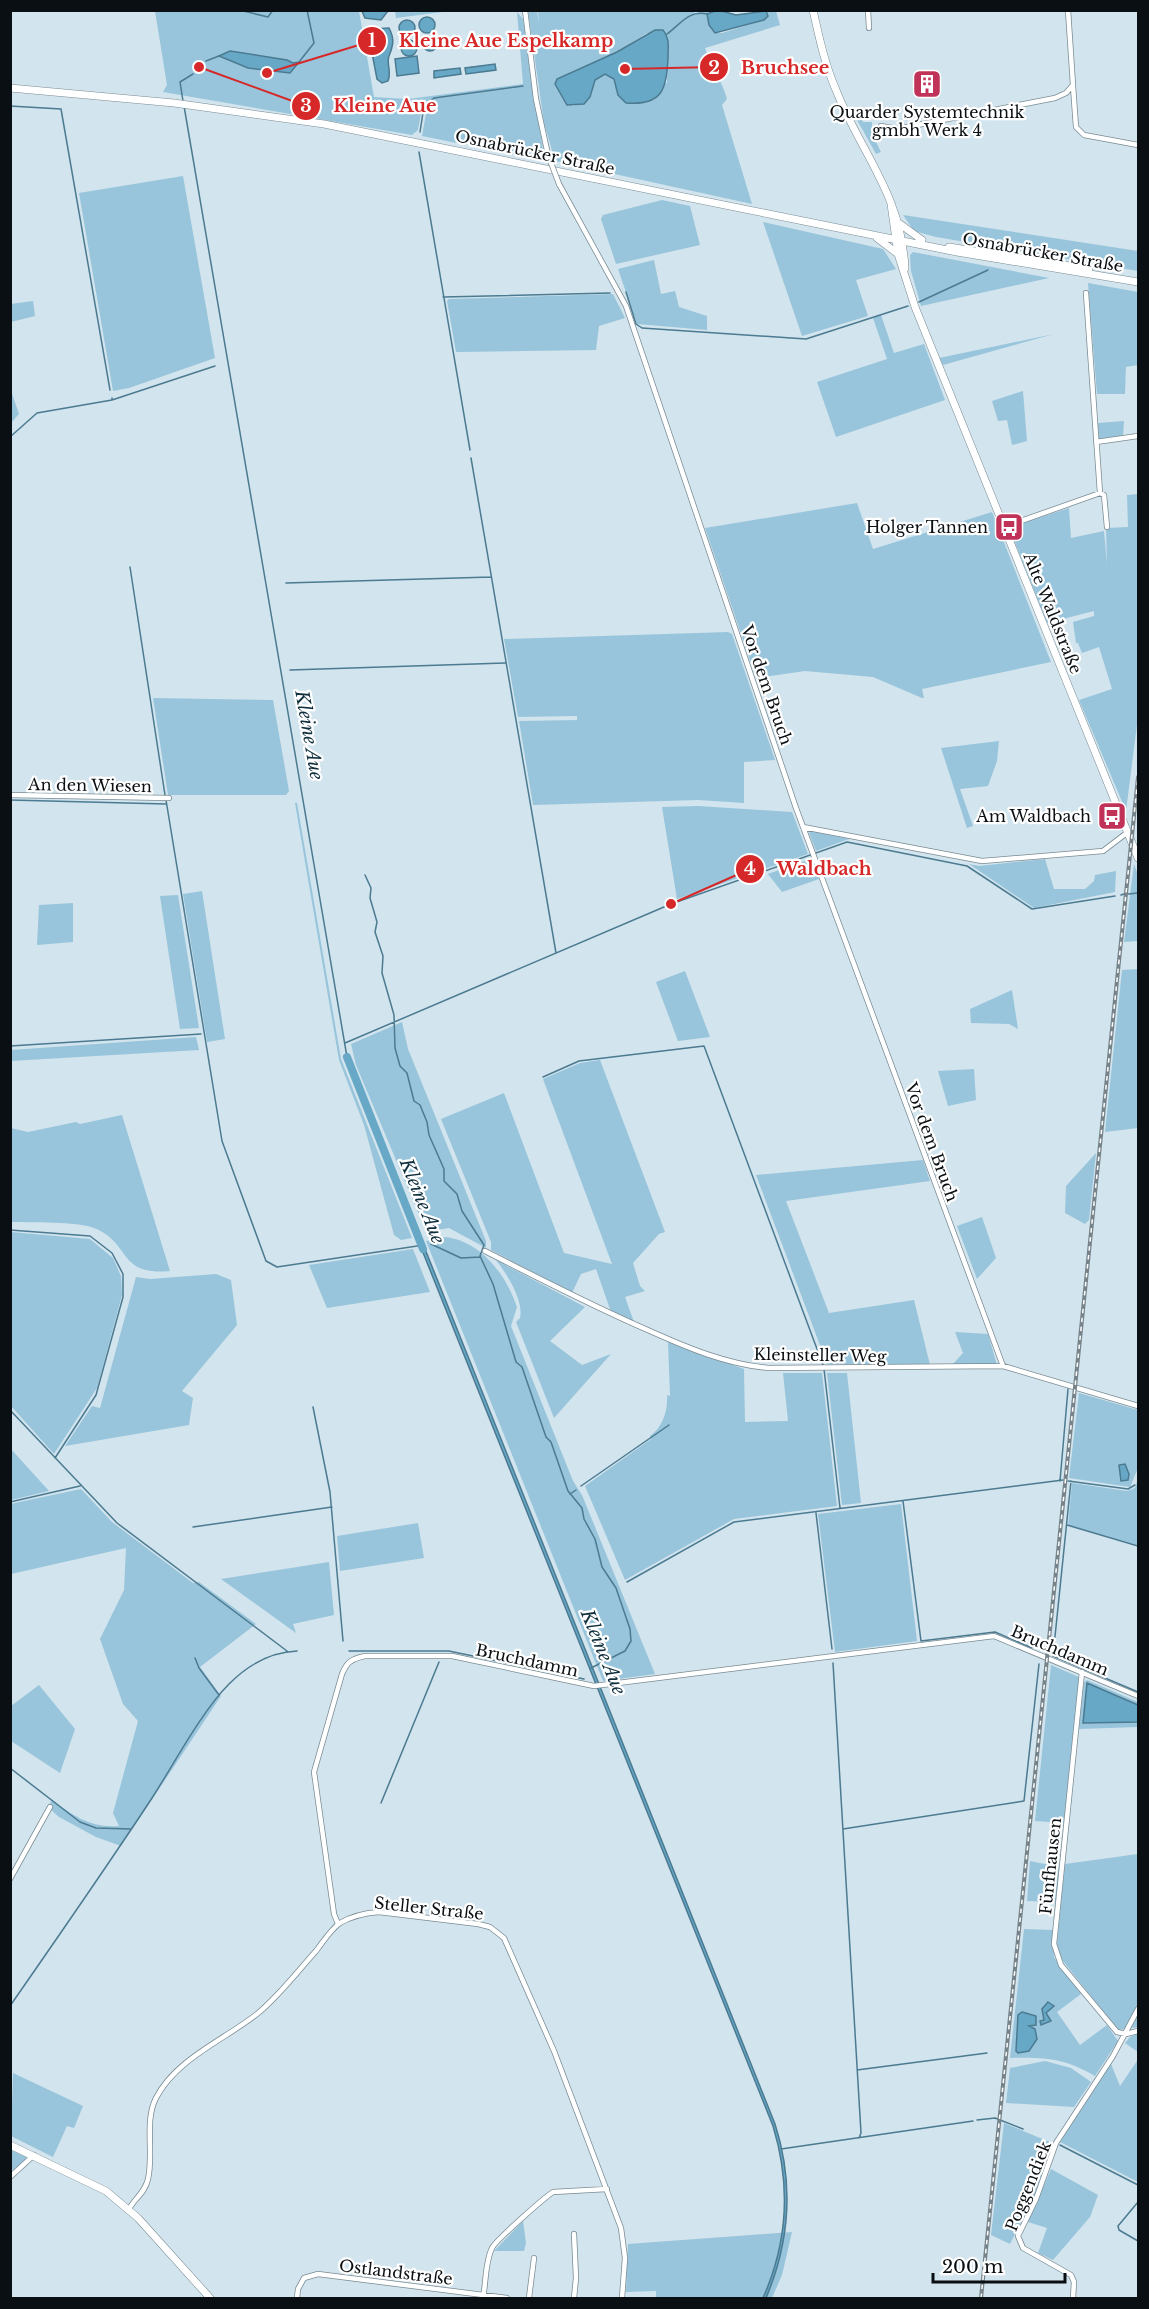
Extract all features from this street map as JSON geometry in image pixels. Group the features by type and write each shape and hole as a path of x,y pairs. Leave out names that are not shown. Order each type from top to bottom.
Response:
{"main road":[{"name":"Alte Waldstraße","path":"813,10 836,90 879,171 891,204 913,304 1138,857"},
{"name":"Osnabrücker Straße","path":"10,87 183,104 324,124 869,234 929,244 957,252 1138,282"},
{"path":"881,236 890,232 896,224 929,244"},
{"path":"869,234 887,243 901,254 917,242"},
{"name":"Osnabrücker Straße","path":"943,247 957,247 1138,277"},
{"path":"10,2145 106,2191 129,2209 210,2298"}],"street":[{"name":"Vor dem Bruch","path":"525,10 536,99 548,155 559,184 626,306 803,827 1003,1366"},
{"path":"868,10 869,28"},
{"path":"1068,10 1076,127 1084,135 1138,145"},
{"path":"881,126 897,129 1055,98 1066,93 1073,84"},
{"path":"1086,293 1100,493 1104,495 1107,527"},
{"path":"1096,442 1138,436"},
{"path":"1004,527 1100,493"},
{"name":"An den Wiesen","path":"10,795 166,798"},
{"path":"803,827 982,861 1103,851 1128,832"},
{"name":"Kleinsteller Weg","path":"485,1251 587,1304 741,1366 768,1368 1003,1366 1138,1406"},
{"name":"Bruchdamm","path":"338,1924 334,1914 314,1772 347,1662 365,1656 439,1655 594,1686 984,1636 999,1638 1138,1696"},
{"name":"Fünfhausen","path":"1082,1672 1054,1944 1061,1965 1117,2032 1126,2034"},
{"path":"10,1879 50,1807"},
{"name":"Steller Straße","path":"129,2209 140,2198 148,2181 152,2151 151,2117 155,2099 169,2080 193,2058 256,2014 294,1976 338,1924 365,1913 379,1912 478,1924 499,1932 504,1938 554,2051 607,2189 623,2238 625,2258 622,2298"},
{"path":"1126,2034 1138,2009"},
{"path":"1126,2034 1138,2031"},
{"name":"Poggendiek","path":"1073,2298 1074,2282 1071,2275 1023,2248 1018,2235 1036,2199 1056,2143 1126,2034"},
{"path":"10,2177 34,2156"},
{"path":"483,2298 491,2249 499,2238 525,2218 545,2197 553,2192 607,2189"},
{"path":"574,2234 574,2298"},
{"path":"529,2298 534,2258"},
{"name":"Ostlandstraße","path":"297,2298 298,2289 304,2278 318,2274 382,2280 483,2298 507,2298"}],"shaded area":[{"path":"362,10 388,11 381,20 365,18"},
{"path":"395,10 450,11 396,18"},
{"path":"693,10 695,14 700,11 718,11 707,14 715,33 722,33 764,20 768,16 766,11 776,11 780,25 705,48 727,99 722,105 752,204 555,161 544,123 528,11 537,11 539,23 538,11","holes":["647,33 668,39 667,83 618,95 614,79 605,74 597,77 574,106 563,99 557,79 617,52"]},
{"path":"718,10 736,15 766,11 768,16 764,20 715,33 709,25 707,14"},
{"path":"155,11 359,11 374,97 408,99 523,84 517,12 523,19 544,157 536,159 422,136 427,108 432,102 422,108 418,130 412,135 163,92 167,85"},
{"path":"424,17 430,17 435,25 433,31 424,33 419,28 419,22"},
{"path":"404,20 410,20 415,28 413,34 404,36 399,31 399,25"},
{"path":"389,28 393,42 388,59 389,78 388,81 382,83 377,79 372,53 376,43 370,35 374,29"},
{"path":"655,30 663,30 667,36 668,46 664,86 655,98 638,103 626,103 618,95 614,79 605,74 595,80 590,97 584,104 567,105 555,84 557,79 617,52"},
{"path":"427,37 433,37 437,44 433,51 427,51 423,47 423,41"},
{"path":"409,40 417,48 409,56 401,48"},
{"path":"230,51 287,60 293,63 299,62 290,73 248,68 219,56"},
{"path":"417,56 419,73 397,76 395,59"},
{"path":"495,64 496,70 466,74 465,68"},
{"path":"460,68 461,74 434,78 434,71"},
{"path":"860,116 863,122 872,122 872,130 876,134 891,133 892,137 875,140 881,152 876,154 856,118"},
{"path":"183,176 215,358 129,388 113,391 79,193"},
{"path":"662,200 690,206 700,245 616,264 601,219 603,215"},
{"path":"903,215 1138,251 1138,271 936,237 914,231"},
{"path":"763,222 883,249 896,269 856,280 868,316 802,336"},
{"path":"913,252 1049,278 921,306 911,271 910,255"},
{"path":"654,260 661,294 675,291 679,307 707,316 707,330 637,324 618,269"},
{"path":"1088,283 1138,292 1138,365 1126,367 1125,394 1097,394"},
{"path":"613,294 625,318 599,326 596,350 456,352 447,301 449,299"},
{"path":"33,301 35,316 11,322 11,304"},
{"path":"881,315 894,353 924,344 945,400 836,437 817,382 887,359 873,318"},
{"path":"1054,334 943,365 939,358"},
{"path":"10,388 19,414 11,423 10,423"},
{"path":"1023,391 1027,441 1012,445 1007,420 998,421 992,401"},
{"path":"1124,421 1123,436 1099,439 1098,423"},
{"path":"1138,494 1138,717 1126,811 1079,700 1112,689 1099,647 1082,653 1076,643 1073,622 1094,616 1094,611 1047,623 1010,530 1011,527 1069,508 1071,538 1104,531 1107,564 1106,528 1128,527 1127,495"},
{"path":"857,503 873,549 992,512 1051,662 922,689 924,698 873,677 805,671 756,678 705,528"},
{"path":"728,632 732,634 775,760 744,762 744,803 698,800 533,805 519,721 577,720 577,716 518,717 504,639"},
{"path":"153,698 273,700 289,791 286,795 168,795"},
{"path":"999,741 997,761 988,786 960,789 973,826 967,828 941,748"},
{"path":"295,803 297,803 341,1059 412,1238 401,1240 394,1235 364,1125 339,1060"},
{"path":"698,806 792,812 808,854 677,899 662,807"},
{"path":"812,831 849,839 816,851 809,833"},
{"path":"810,859 819,879 782,892 768,874"},
{"path":"1045,859 1054,889 1085,889 1094,881 1095,875 1116,871 1115,892 1034,908 969,864 979,866"},
{"path":"1134,864 1138,875 1138,941 1124,942"},
{"path":"202,891 225,1039 207,1042 183,894"},
{"path":"178,895 199,1028 180,1029 160,896"},
{"path":"73,903 73,942 37,945 39,905"},
{"path":"1138,969 1138,1128 1105,1132 1122,970"},
{"path":"685,971 710,1037 678,1041 656,982"},
{"path":"1012,990 1018,1029 1009,1024 971,1023 970,1009"},
{"path":"402,1022 408,1049 486,1241 486,1248 449,1228 429,1231 425,1229 356,1065 351,1044"},
{"path":"196,1037 199,1050 11,1061 11,1050"},
{"path":"600,1060 665,1232 659,1234 633,1263 640,1286 645,1291 625,1297 634,1322 611,1312 596,1269 581,1274 572,1293 491,1250 491,1242 441,1119 504,1093 564,1253 612,1264 543,1079 580,1063"},
{"path":"974,1069 976,1100 948,1106 938,1071"},
{"path":"122,1115 170,1271 153,1271 133,1264 106,1234 94,1228 65,1223 11,1222 11,1128 28,1132"},
{"path":"1096,1153 1089,1220 1085,1224 1065,1213 1066,1186"},
{"path":"923,1160 930,1181 786,1201 829,1313 914,1300 930,1365 827,1364 756,1175"},
{"path":"982,1217 996,1258 977,1279 957,1226"},
{"path":"11,1232 90,1239 113,1258 121,1276 122,1295 97,1388 54,1454 11,1406"},
{"path":"446,1237 459,1240 481,1253 499,1272 512,1295 517,1307 511,1326 573,1481 582,1495 655,1674 603,1681 426,1241"},
{"path":"421,1239 775,2124 785,2168 787,2212 780,2255 766,2298 763,2298 778,2256 784,2213 783,2170 773,2126 418,1240"},
{"path":"413,1249 430,1292 327,1308 309,1265"},
{"path":"496,1260 585,1307 550,1341 582,1365 611,1354 554,1418 516,1322 520,1318 521,1311 517,1296"},
{"path":"216,1274 231,1280 237,1325 182,1391 193,1398 189,1425 65,1446 92,1406 100,1408 136,1277 150,1279"},
{"path":"955,1332 988,1334 997,1365 952,1365 963,1353"},
{"path":"668,1342 744,1369 745,1422 788,1421 783,1373 822,1373 837,1506 734,1519 625,1580 585,1486 651,1439 650,1436 661,1423 667,1406 667,1395 670,1396"},
{"path":"827,1373 847,1373 861,1503 842,1505"},
{"path":"1079,1393 1138,1410 1138,1468 1130,1487 1069,1478"},
{"path":"11,1449 49,1491 11,1500"},
{"path":"1125,1464 1129,1474 1128,1480 1121,1481 1119,1465"},
{"path":"1138,1479 1138,1545 1068,1525 1072,1483 1127,1491 1135,1488"},
{"path":"81,1489 112,1522 193,1583 199,1582 256,1624 200,1667 221,1696 121,1846 96,1837 59,1817 48,1807 52,1800 83,1820 99,1825 119,1826 113,1813 138,1721 123,1704 100,1639 124,1590 126,1548 11,1574 10,1504"},
{"path":"901,1504 917,1641 835,1652 818,1514"},
{"path":"418,1523 424,1558 340,1571 337,1536"},
{"path":"329,1562 334,1615 293,1624 296,1633 221,1579"},
{"path":"1051,1665 1079,1677 1064,1823 1035,1821"},
{"path":"1087,1680 1138,1702 1138,1705 1087,1683 1083,1723 1138,1722 1138,1727 1079,1729 1084,1682"},
{"path":"1087,1683 1138,1705 1138,1722 1083,1723"},
{"path":"39,1685 75,1729 60,1773 11,1741 11,1706"},
{"path":"1138,1854 1138,2027 1118,2030 1059,1956 1057,1944 1065,1864"},
{"path":"1030,1861 1059,1867 1056,1902 1027,1901"},
{"path":"1024,1929 1053,1930 1054,1957 1081,1994 1057,2012 1080,2045 1107,2025 1118,2041 1095,2076 1064,2062 1010,2058"},
{"path":"1048,2002 1054,2006 1046,2013 1051,2021 1041,2025 1040,2021 1044,2020 1042,2009"},
{"path":"1022,2012 1036,2016 1036,2025 1029,2026 1035,2029 1037,2039 1029,2051 1018,2053 1016,2051 1018,2015"},
{"path":"1138,2034 1138,2052 1125,2043 1130,2037"},
{"path":"1045,2061 1071,2068 1091,2082 1074,2107 1006,2103 1010,2068"},
{"path":"1137,2061 1138,2182 1060,2142 1111,2064 1120,2086"},
{"path":"13,2073 83,2106 74,2128 67,2126 53,2157 11,2136"},
{"path":"1004,2123 1052,2143 1036,2192 1010,2244 991,2235"},
{"path":"11,2150 26,2156 26,2160 14,2171 11,2168"},
{"path":"1051,2169 1098,2195 1090,2217 1053,2260 1038,2253 1047,2228 1028,2222"},
{"path":"523,2221 526,2243 524,2251 494,2251"},
{"path":"792,2232 782,2275 772,2298 656,2298 656,2291 626,2292 628,2244"}],"waterway":[{"name":"Kleine Aue","path":"239,10 268,17 273,10"},
{"name":"Kleine Aue","path":"299,62 314,43 307,10"},
{"path":"667,34 690,16 700,13 707,14"},
{"name":"Kleine Aue","path":"206,61 219,56"},
{"name":"Kleine Aue","path":"183,101 180,82 193,74"},
{"path":"420,132 424,106 434,98 523,86"},
{"path":"10,106 61,109 110,390"},
{"name":"Kleine Aue","path":"184,106 347,1057"},
{"path":"419,152 470,450"},
{"path":"919,302 988,270"},
{"path":"626,292 636,324 642,328 806,339 908,306"},
{"path":"443,297 610,293"},
{"path":"112,398 112,400 215,366"},
{"path":"10,437 37,413 112,400"},
{"path":"471,458 556,953"},
{"path":"130,567 165,795"},
{"path":"286,583 491,577"},
{"path":"290,670 505,663"},
{"path":"10,800 166,804"},
{"path":"166,800 222,1141 266,1261 277,1267 424,1245"},
{"path":"345,1043 671,904 847,842 967,866 1032,909 1115,896"},
{"path":"365,875 371,888 370,898 377,922 375,932 383,956 382,973 394,1015 395,1048 400,1066 407,1073 414,1101 420,1105 427,1122 429,1135 444,1169 444,1181 457,1194 462,1211 484,1245 480,1256 493,1284 516,1362 522,1367 546,1437 551,1442 568,1491 582,1508 584,1519 595,1539 602,1567 616,1588 630,1629 631,1641 625,1651 591,1668"},
{"path":"1128,894 1138,893"},
{"path":"10,1046 201,1034"},
{"path":"543,1077 579,1061 704,1046 823,1365"},
{"name":"Kleine Aue","path":"347,1057 423,1249"},
{"path":"10,1230 90,1236 112,1253 123,1274 123,1297 96,1395 55,1458"},
{"path":"431,1244 461,1258 480,1257"},
{"path":"824,1369 840,1508"},
{"path":"1060,1481 1068,1389"},
{"path":"313,1407 330,1492 343,1641"},
{"path":"10,1410 117,1523 287,1651"},
{"path":"581,1486 669,1425"},
{"path":"627,1582 734,1522 1063,1480"},
{"path":"1068,1481 1128,1489 1135,1485"},
{"path":"1071,1481 1053,1656 1138,1692"},
{"path":"10,1502 80,1486"},
{"path":"570,1494 576,1490"},
{"path":"903,1501 921,1641 995,1632 1032,1648"},
{"path":"193,1527 332,1507"},
{"path":"816,1513 832,1649"},
{"path":"1067,1525 1138,1546"},
{"path":"10,2006 152,1798 219,1695 236,1677 252,1665 278,1654 297,1651"},
{"path":"349,1651 449,1651 584,1679"},
{"path":"195,1658 199,1668 219,1695"},
{"path":"381,1803 439,1662"},
{"path":"833,1663 861,2133 859,2138"},
{"path":"843,1829 1024,1801 1039,1664"},
{"path":"10,1768 80,1822 96,1828 131,1829"},
{"path":"857,2070 987,2053"},
{"path":"977,2120 995,2118 1023,2129"},
{"path":"781,2149 973,2121"},
{"path":"1060,2145 1138,2185"},
{"path":"1138,2202 1118,2226 1119,2230 1138,2241"}],"railway":[{"path":"981,2298 1138,777"}],"place":[{"name":"Kleine Aue","path":"199,67"},
{"name":"Bruchsee","path":"625,69"},
{"name":"Kleine Aue Espelkamp","path":"267,73"},
{"name":"Quarder Systemtechnik gmbh Werk 4","path":"927,84"},
{"name":"Holger Tannen","path":"1009,527"},
{"name":"Am Waldbach","path":"1112,816"},
{"name":"Waldbach","path":"671,904"}]}
